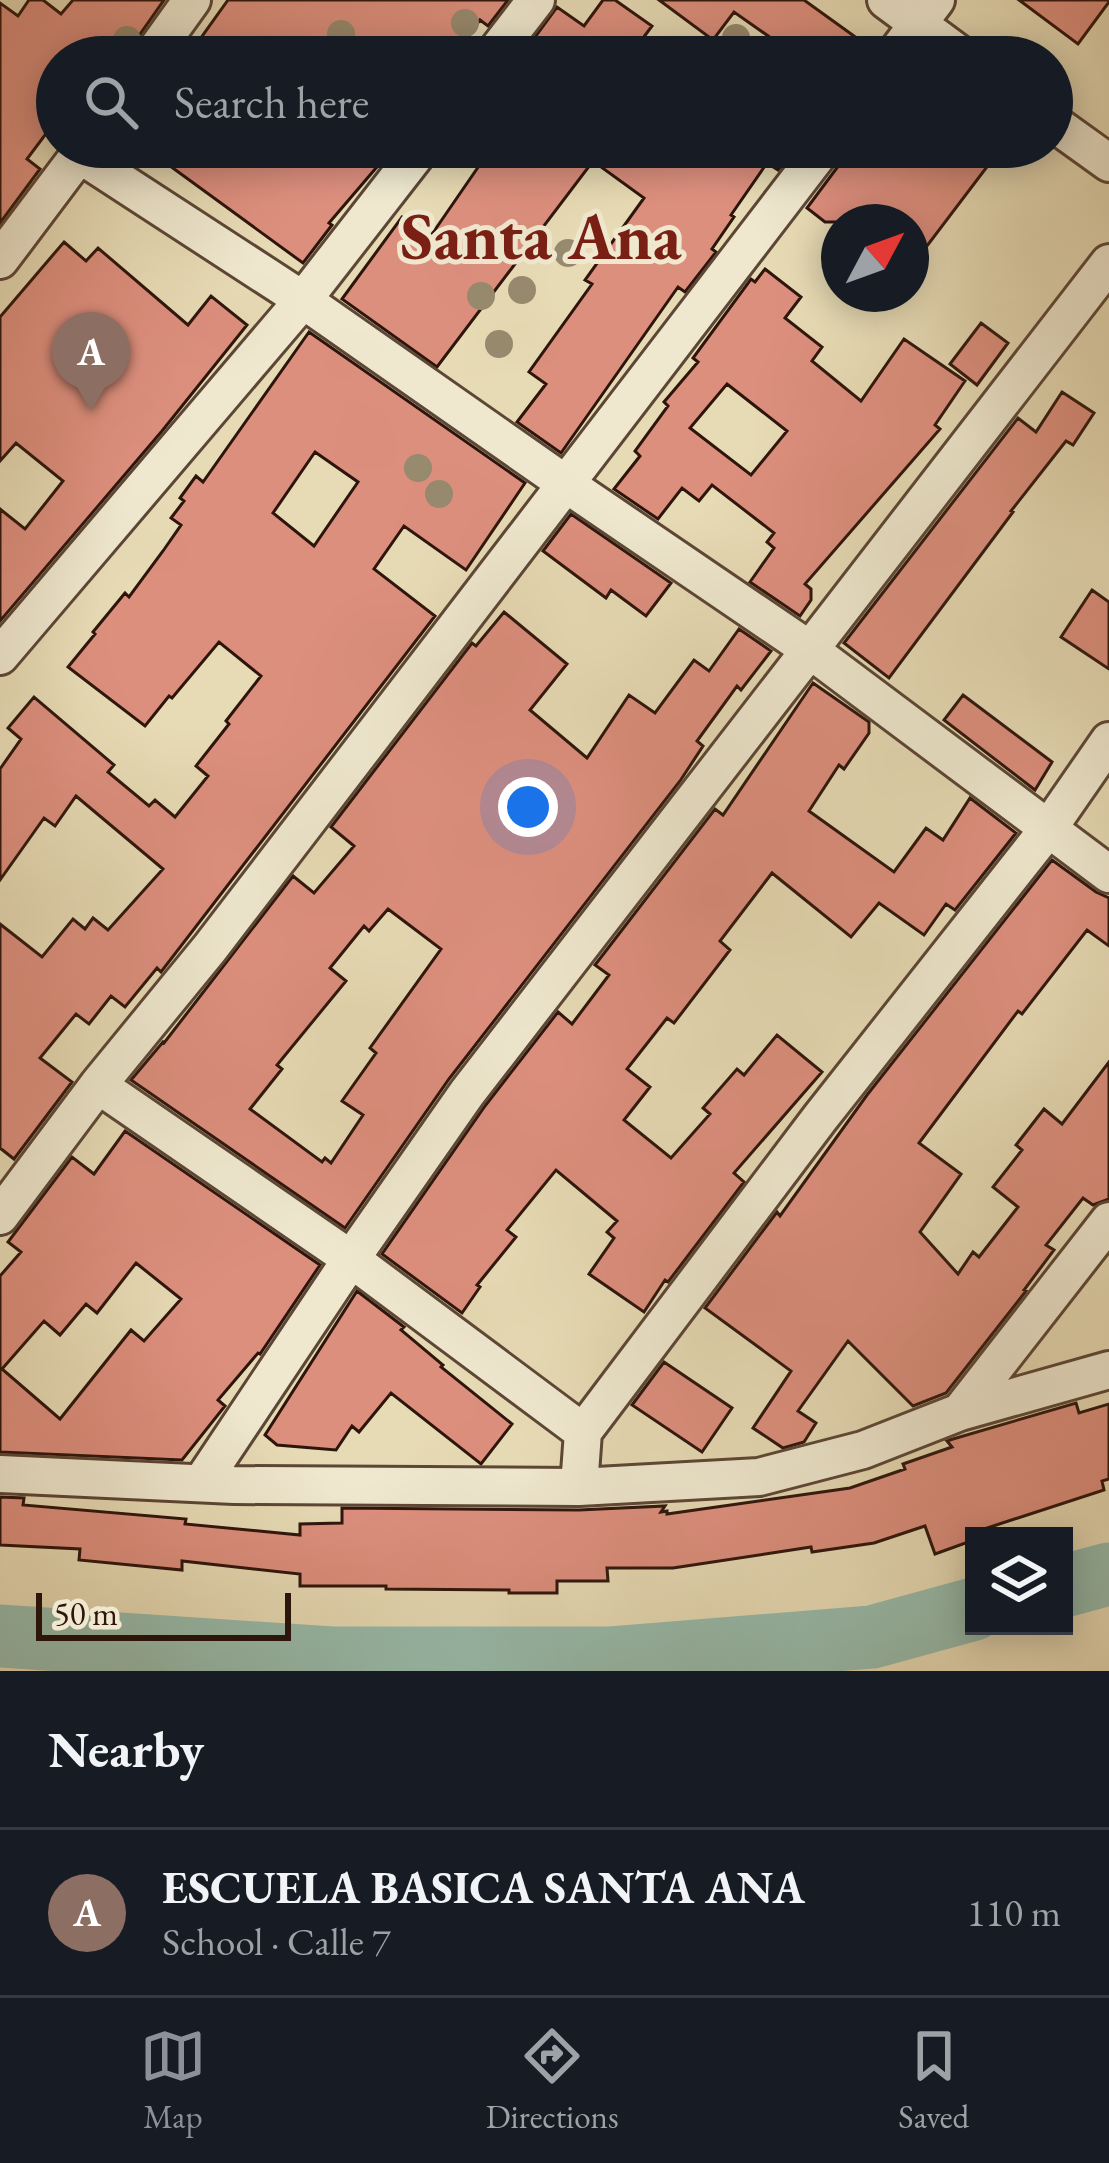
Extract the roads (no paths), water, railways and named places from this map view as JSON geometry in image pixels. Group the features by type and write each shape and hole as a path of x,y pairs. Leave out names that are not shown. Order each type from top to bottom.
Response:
{"street":[{"path":"166,36 192,0"},
{"path":"508,36 536,0"},
{"path":"886,0 927,12 946,36"},
{"path":"909,36 927,12"},
{"path":"1073,137 1109,164"},
{"path":"0,260 69,168"},
{"path":"107,168 810,650 1109,874"},
{"path":"0,656 303,300 406,168"},
{"path":"0,1216 808,168"},
{"path":"202,1482 467,1093 1109,263"},
{"path":"579,1487 583,1432 820,1118 1048,830 1109,741"},
{"path":"98,1085 351,1259 583,1432"},
{"path":"960,1412 1109,1221"},
{"path":"0,1474 579,1487 759,1477 863,1450 960,1412 1109,1370"}],"waterway":[{"path":"1073,1584 1109,1574"},
{"path":"0,1636 332,1658 611,1658 872,1637 965,1611"}],"place":[{"name":"ESCUELA BASICA SANTA ANA","path":"91,411"}],"district":[{"name":"Santa Ana","path":"541,236"}]}
